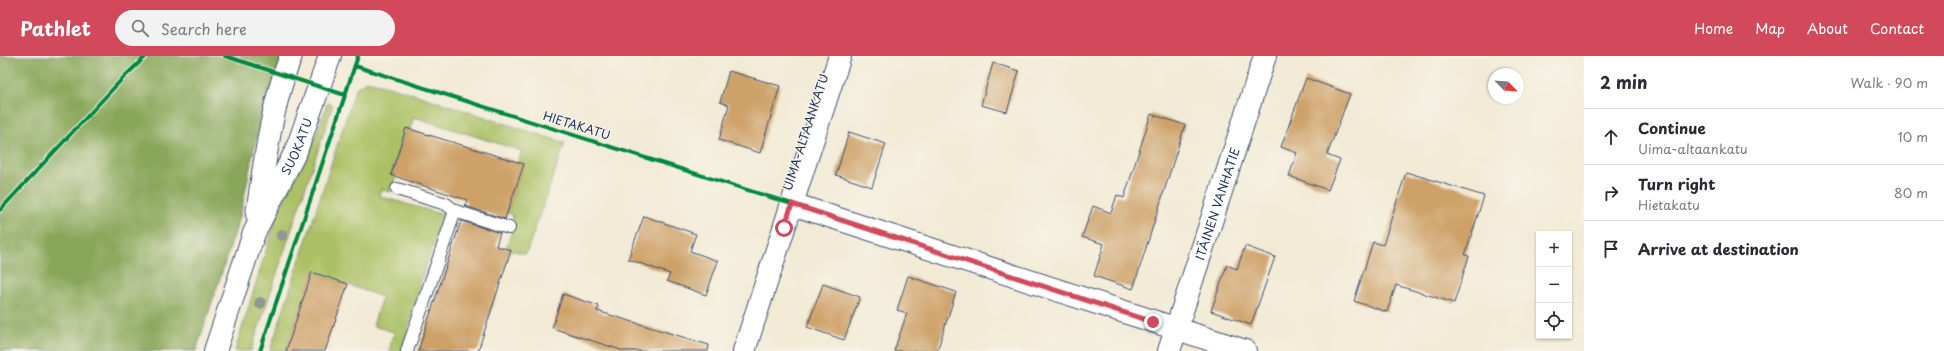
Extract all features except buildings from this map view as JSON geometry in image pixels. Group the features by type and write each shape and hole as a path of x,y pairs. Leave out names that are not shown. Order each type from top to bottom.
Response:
{"street":[{"name":"SUOKATU","path":"254,233 268,138 284,75 291,56"},
{"name":"SUOKATU","path":"215,351 254,233 296,151 330,56"},
{"name":"UIMA-ALTAANKATU","path":"744,351 840,56"},
{"name":"ITÄINEN VANHATIE","path":"1169,351 1265,56"},
{"path":"792,204 1245,351"}],"lane":[{"path":"397,189 446,204 455,211 509,228"},
{"path":"407,351 455,211"}],"green space":[{"path":"0,56 282,56 261,115 240,217 196,351 0,351"},
{"path":"366,81 389,86 565,143 526,254 506,249 514,223 512,214 507,213 524,164 518,163 522,151 414,117 410,129 406,128 391,174 396,176 390,192 381,189 379,196 444,215 425,268 402,351 389,351 394,332 373,326 382,297 313,272 286,351 270,351 356,88"},
{"path":"328,102 333,105 251,351 235,351 278,212 312,146"}],"cycle path":[{"path":"0,210 123,78 146,56"},
{"path":"225,56 345,95"},
{"path":"260,351 358,56"},
{"name":"HIETAKATU","path":"355,66 792,204"}],"route":[{"path":"784,228 792,204 1153,322"}]}
